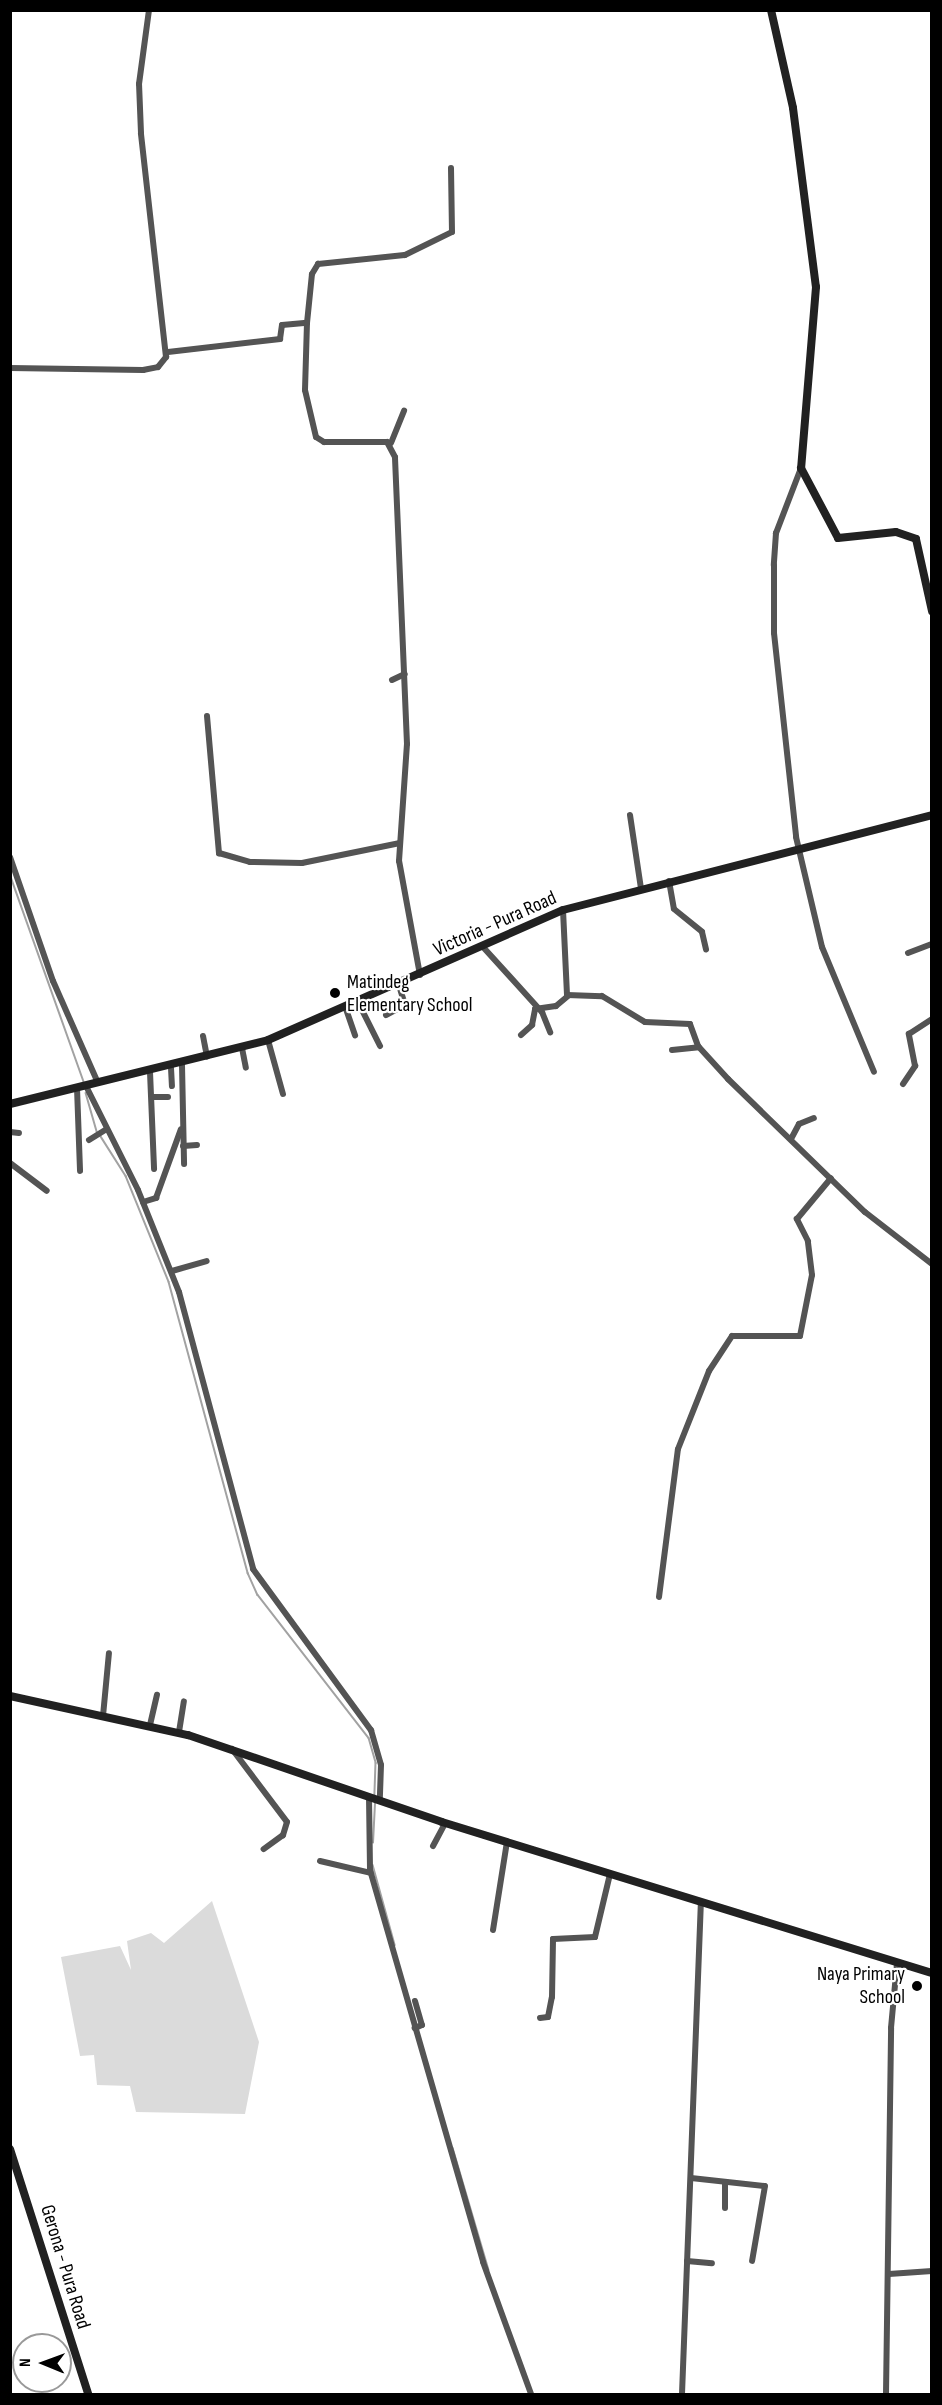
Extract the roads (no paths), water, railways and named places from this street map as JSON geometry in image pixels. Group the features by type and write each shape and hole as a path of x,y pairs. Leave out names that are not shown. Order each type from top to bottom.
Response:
{"street":[{"path":"10,368 143,370 158,367 168,352 141,133 140,72 149,10"},
{"path":"771,10 793,108 816,287 801,468 777,533 774,565 774,633 798,848 822,947 874,1072"},
{"path":"391,443 324,442 316,437 305,390 307,324 312,274 318,264 405,255 452,232 451,168"},
{"path":"168,352 280,339 282,325 307,324"},
{"path":"404,411 391,443 407,744 400,843 402,897 421,975"},
{"path":"801,468 838,538 900,532 916,539 932,611"},
{"path":"392,680 405,674"},
{"path":"207,716 219,853 250,862 302,863 400,843"},
{"path":"630,815 640,889"},
{"name":"Victoria - Pura Road","path":"10,1104 171,1068 268,1040 359,1004 563,910 798,848 932,816"},
{"path":"10,857 53,981 98,1083"},
{"path":"669,881 674,909 702,932 706,950"},
{"path":"563,910 568,996"},
{"path":"908,953 932,944"},
{"path":"483,947 538,1008 550,1032"},
{"path":"386,1015 405,1005 399,986"},
{"path":"538,1008 560,1004 568,996 602,996 645,1022 690,1024 699,1047 831,1178 932,1264"},
{"path":"359,1004 380,1046"},
{"path":"521,1035 532,1025 538,1008"},
{"path":"346,1009 355,1035"},
{"path":"903,1084 915,1066 909,1034 932,1019"},
{"path":"203,1036 207,1058"},
{"path":"268,1040 283,1094"},
{"path":"672,1050 692,1052 699,1047"},
{"path":"242,1048 246,1068"},
{"path":"182,1065 184,1164"},
{"path":"171,1068 172,1086"},
{"path":"150,1072 154,1169"},
{"path":"82,1087 144,1202 171,1271 253,1569 371,1730 381,1765 380,1801"},
{"path":"80,1171 82,1087"},
{"path":"152,1097 168,1097"},
{"path":"791,1138 799,1124 814,1118"},
{"path":"144,1202 156,1198 183,1124"},
{"path":"89,1140 105,1130"},
{"path":"10,1132 19,1132"},
{"path":"183,1146 198,1145"},
{"path":"10,1163 47,1191"},
{"path":"659,1597 678,1449 709,1371 732,1336 800,1336 812,1275 808,1241 797,1220 831,1178"},
{"path":"171,1271 207,1261"},
{"path":"103,1716 110,1653"},
{"path":"150,1725 158,1695"},
{"path":"10,1696 179,1732 445,1823 932,1973"},
{"path":"179,1732 184,1701"},
{"path":"231,1749 287,1822 283,1835 264,1849"},
{"path":"369,1797 371,1873 508,2341 531,2394"},
{"path":"433,1846 445,1823"},
{"path":"493,1930 507,1842"},
{"path":"320,1861 371,1873"},
{"path":"540,2018 548,2017 552,1997 553,1940 596,1937 610,1874"},
{"path":"682,2394 701,1903"},
{"path":"886,2394 891,2028 897,1963"},
{"path":"415,2001 417,2027"},
{"name":"Gerona - Pura Road","path":"10,2149 88,2394"},
{"path":"691,2178 765,2186 752,2261"},
{"path":"724,2208 725,2182"},
{"path":"687,2261 712,2263"},
{"path":"889,2274 932,2271"}],"waterway":[{"path":"10,874 84,1082"},
{"path":"86,1093 97,1131"},
{"path":"100,1135 126,1176 169,1282 248,1573 258,1595 369,1738 376,1763 375,1795"},
{"path":"373,1843 375,1803"},
{"path":"373,1865 395,1945"},
{"path":"453,2148 489,2270"}],"place":[{"name":"Matindeg Elementary School","path":"335,993"},
{"name":"Naya Primary School","path":"917,1986"}]}
